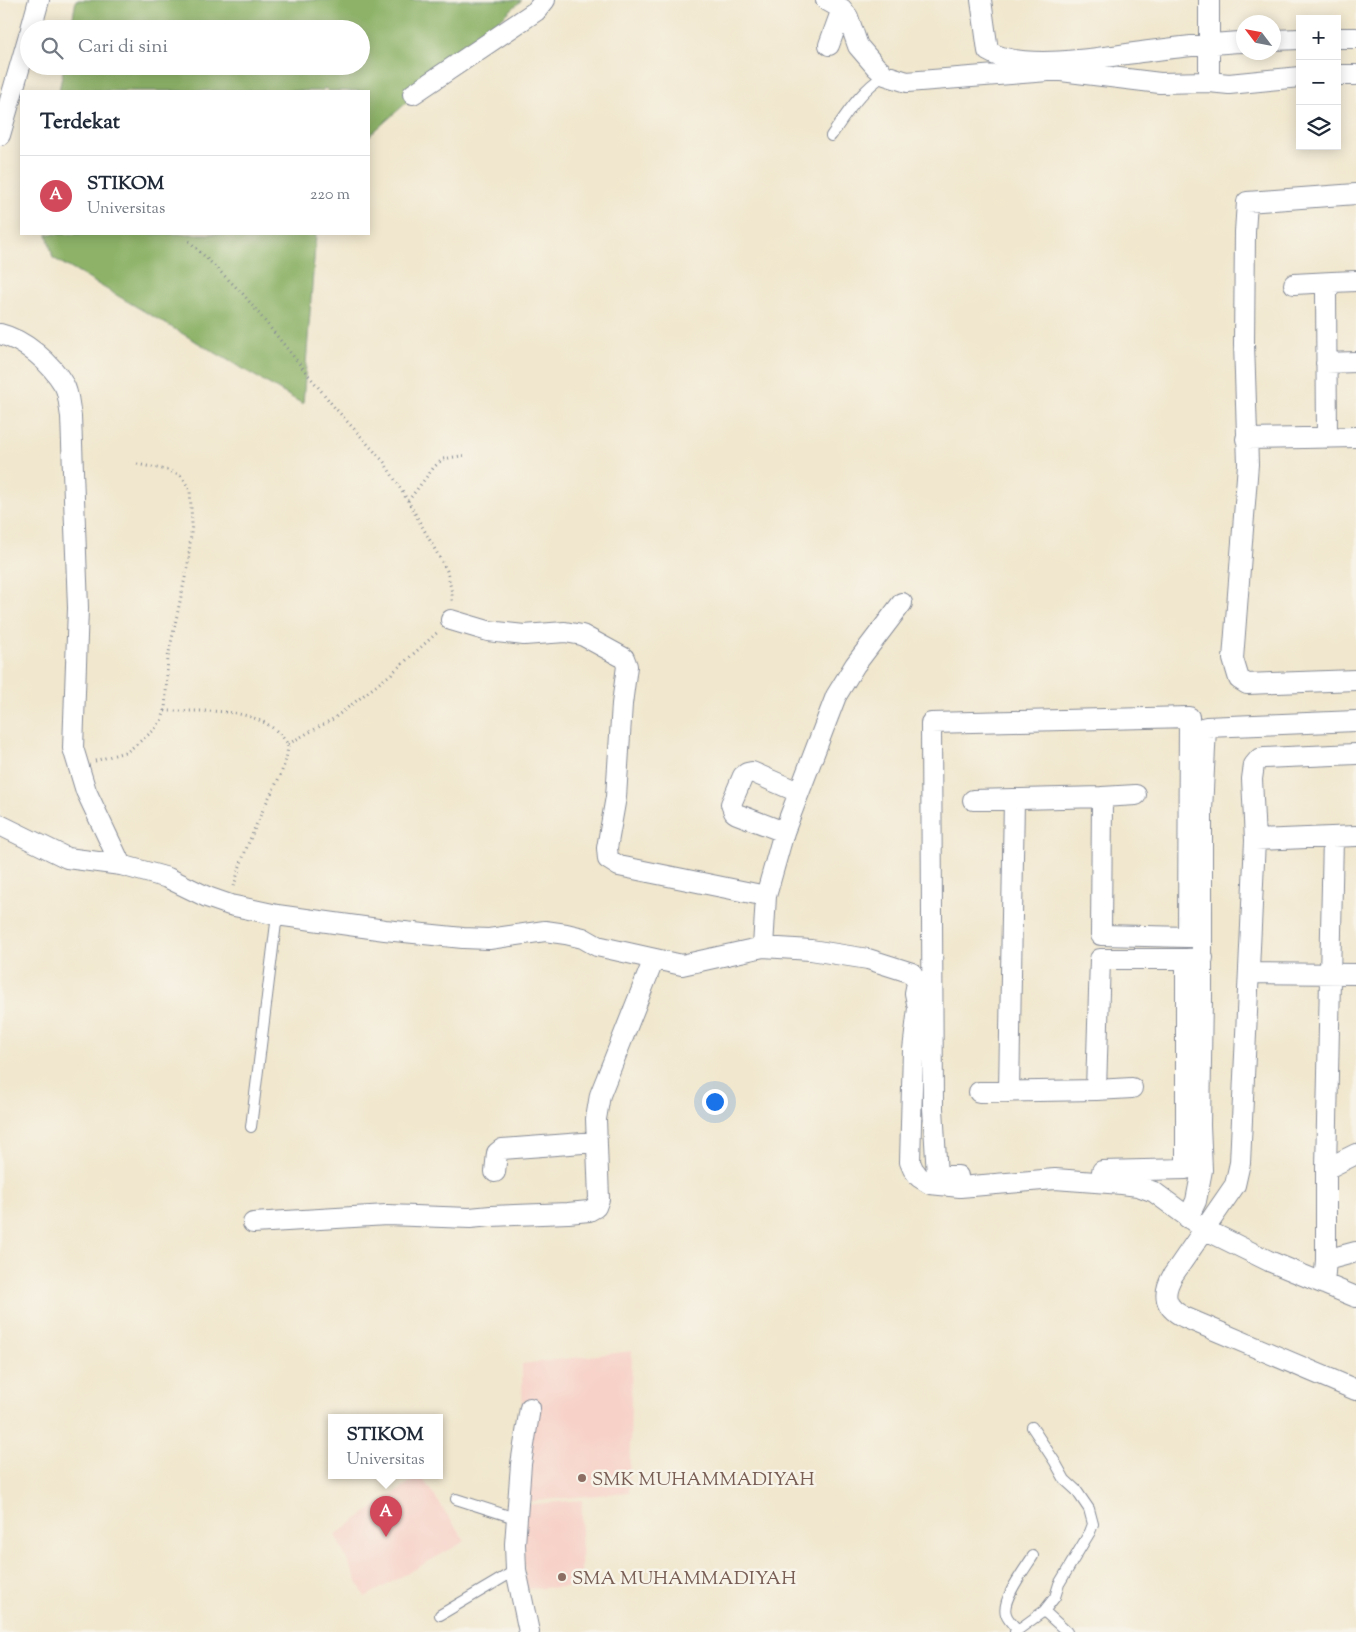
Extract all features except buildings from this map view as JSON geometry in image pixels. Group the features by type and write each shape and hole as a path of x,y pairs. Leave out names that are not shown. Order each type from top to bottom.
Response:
{"street":[{"path":"33,20 39,0"},
{"path":"413,94 536,11 545,0"},
{"path":"981,0 988,51 996,56 1011,60 1066,61 1210,43 1236,42"},
{"path":"1209,0 1209,82"},
{"path":"829,45 834,5"},
{"path":"834,5 848,17 858,46 885,75 907,82 1061,71 1160,83 1209,82 1229,84 1296,77"},
{"path":"1341,38 1356,38"},
{"path":"1281,40 1296,39"},
{"path":"0,135 20,66"},
{"path":"1341,74 1356,75"},
{"path":"1356,194 1247,202 1244,344 1248,464 1232,659 1239,678 1247,684 1356,680"},
{"path":"1294,284 1356,281"},
{"path":"1327,438 1326,293 1332,282"},
{"path":"0,334 25,344 42,358 65,386 71,416 78,608 73,748 86,791 121,865"},
{"path":"1326,363 1356,362"},
{"path":"1246,439 1356,437"},
{"path":"762,947 766,896 784,832 836,696 843,683 902,603"},
{"path":"451,620 488,631 524,635 565,632 582,635 624,658 627,666 622,704 616,797 607,848 608,859 619,866 766,896"},
{"path":"1189,717 1186,959 1186,1169 937,1176 934,1108 931,724 1189,717"},
{"path":"1196,1223 1196,1200 1202,1170 1186,959 1202,811 1206,727 1356,721"},
{"path":"1356,754 1264,758 1259,759 1254,765 1252,779 1255,840 1240,1163 1235,1186 1196,1223 1167,1285 1166,1296 1168,1305 1175,1312 1356,1390"},
{"path":"784,832 737,814 734,812 731,804 743,776 750,772 798,792"},
{"path":"973,800 1136,795"},
{"path":"1096,1090 1101,935 1102,797"},
{"path":"1009,1092 1014,799"},
{"path":"0,825 68,858 121,865 168,878 207,897 277,915 386,930 463,938 489,939 545,931 566,934 582,938 598,946 682,965 762,947 812,950 868,959 912,973 917,983 915,993 918,1008 913,1050 910,1162 919,1177 930,1184 960,1186 1055,1178 1138,1186 1154,1192 1196,1223 1269,1262 1356,1297"},
{"path":"1255,840 1356,836"},
{"path":"1324,1284 1326,1260 1326,1169 1333,837"},
{"path":"1101,935 1187,937"},
{"path":"253,1223 387,1215 470,1218 589,1211 596,1207 599,1199 596,1119 600,1096 654,959"},
{"path":"1100,959 1186,959"},
{"path":"1249,973 1356,974"},
{"path":"979,1092 1132,1088"},
{"path":"495,1172 497,1153 502,1149 596,1142"},
{"path":"1326,1169 1356,1154"},
{"path":"1326,1260 1356,1252"},
{"path":"529,1632 516,1570 515,1544 521,1464 530,1408"}],"lane":[{"path":"832,136 854,102 885,75"},
{"path":"251,1127 277,915"},
{"path":"1032,1427 1056,1462 1065,1480 1076,1490 1089,1509 1093,1524 1059,1584 1055,1597 1044,1610 1016,1631 1006,1615 1005,1605 1033,1556"},
{"path":"456,1499 518,1519"},
{"path":"440,1615 516,1570"},
{"path":"1044,1610 1067,1632"}],"path":[{"path":"189,241 243,294 335,408 384,462 408,500 447,571 452,593 451,620 446,626 391,674 340,713 288,744"},
{"path":"408,500 434,466 443,459 466,456"},
{"path":"77,766 128,751 153,731 161,721 164,711 168,657 188,564 192,524 190,490 181,476 167,470 137,464"},
{"path":"164,711 229,712 252,716 275,729 288,744 284,768 262,811 248,846 230,904"}],"shaded area":[{"path":"632,1351 629,1492 524,1502 522,1364"},
{"path":"415,1479 423,1479 465,1541 365,1597 335,1535"},
{"path":"582,1500 581,1586 525,1589 522,1505"}],"green space":[{"path":"76,0 522,0 370,135 370,90 327,90 325,88 322,90 59,90 62,75 370,75 370,20 73,20"},
{"path":"47,235 316,235 303,404 53,258"}],"place":[{"name":"SMK MUHAMMADIYAH","path":"582,1478"},
{"name":"STIKOM","path":"386,1537"},
{"name":"SMA MUHAMMADIYAH","path":"562,1577"}]}
